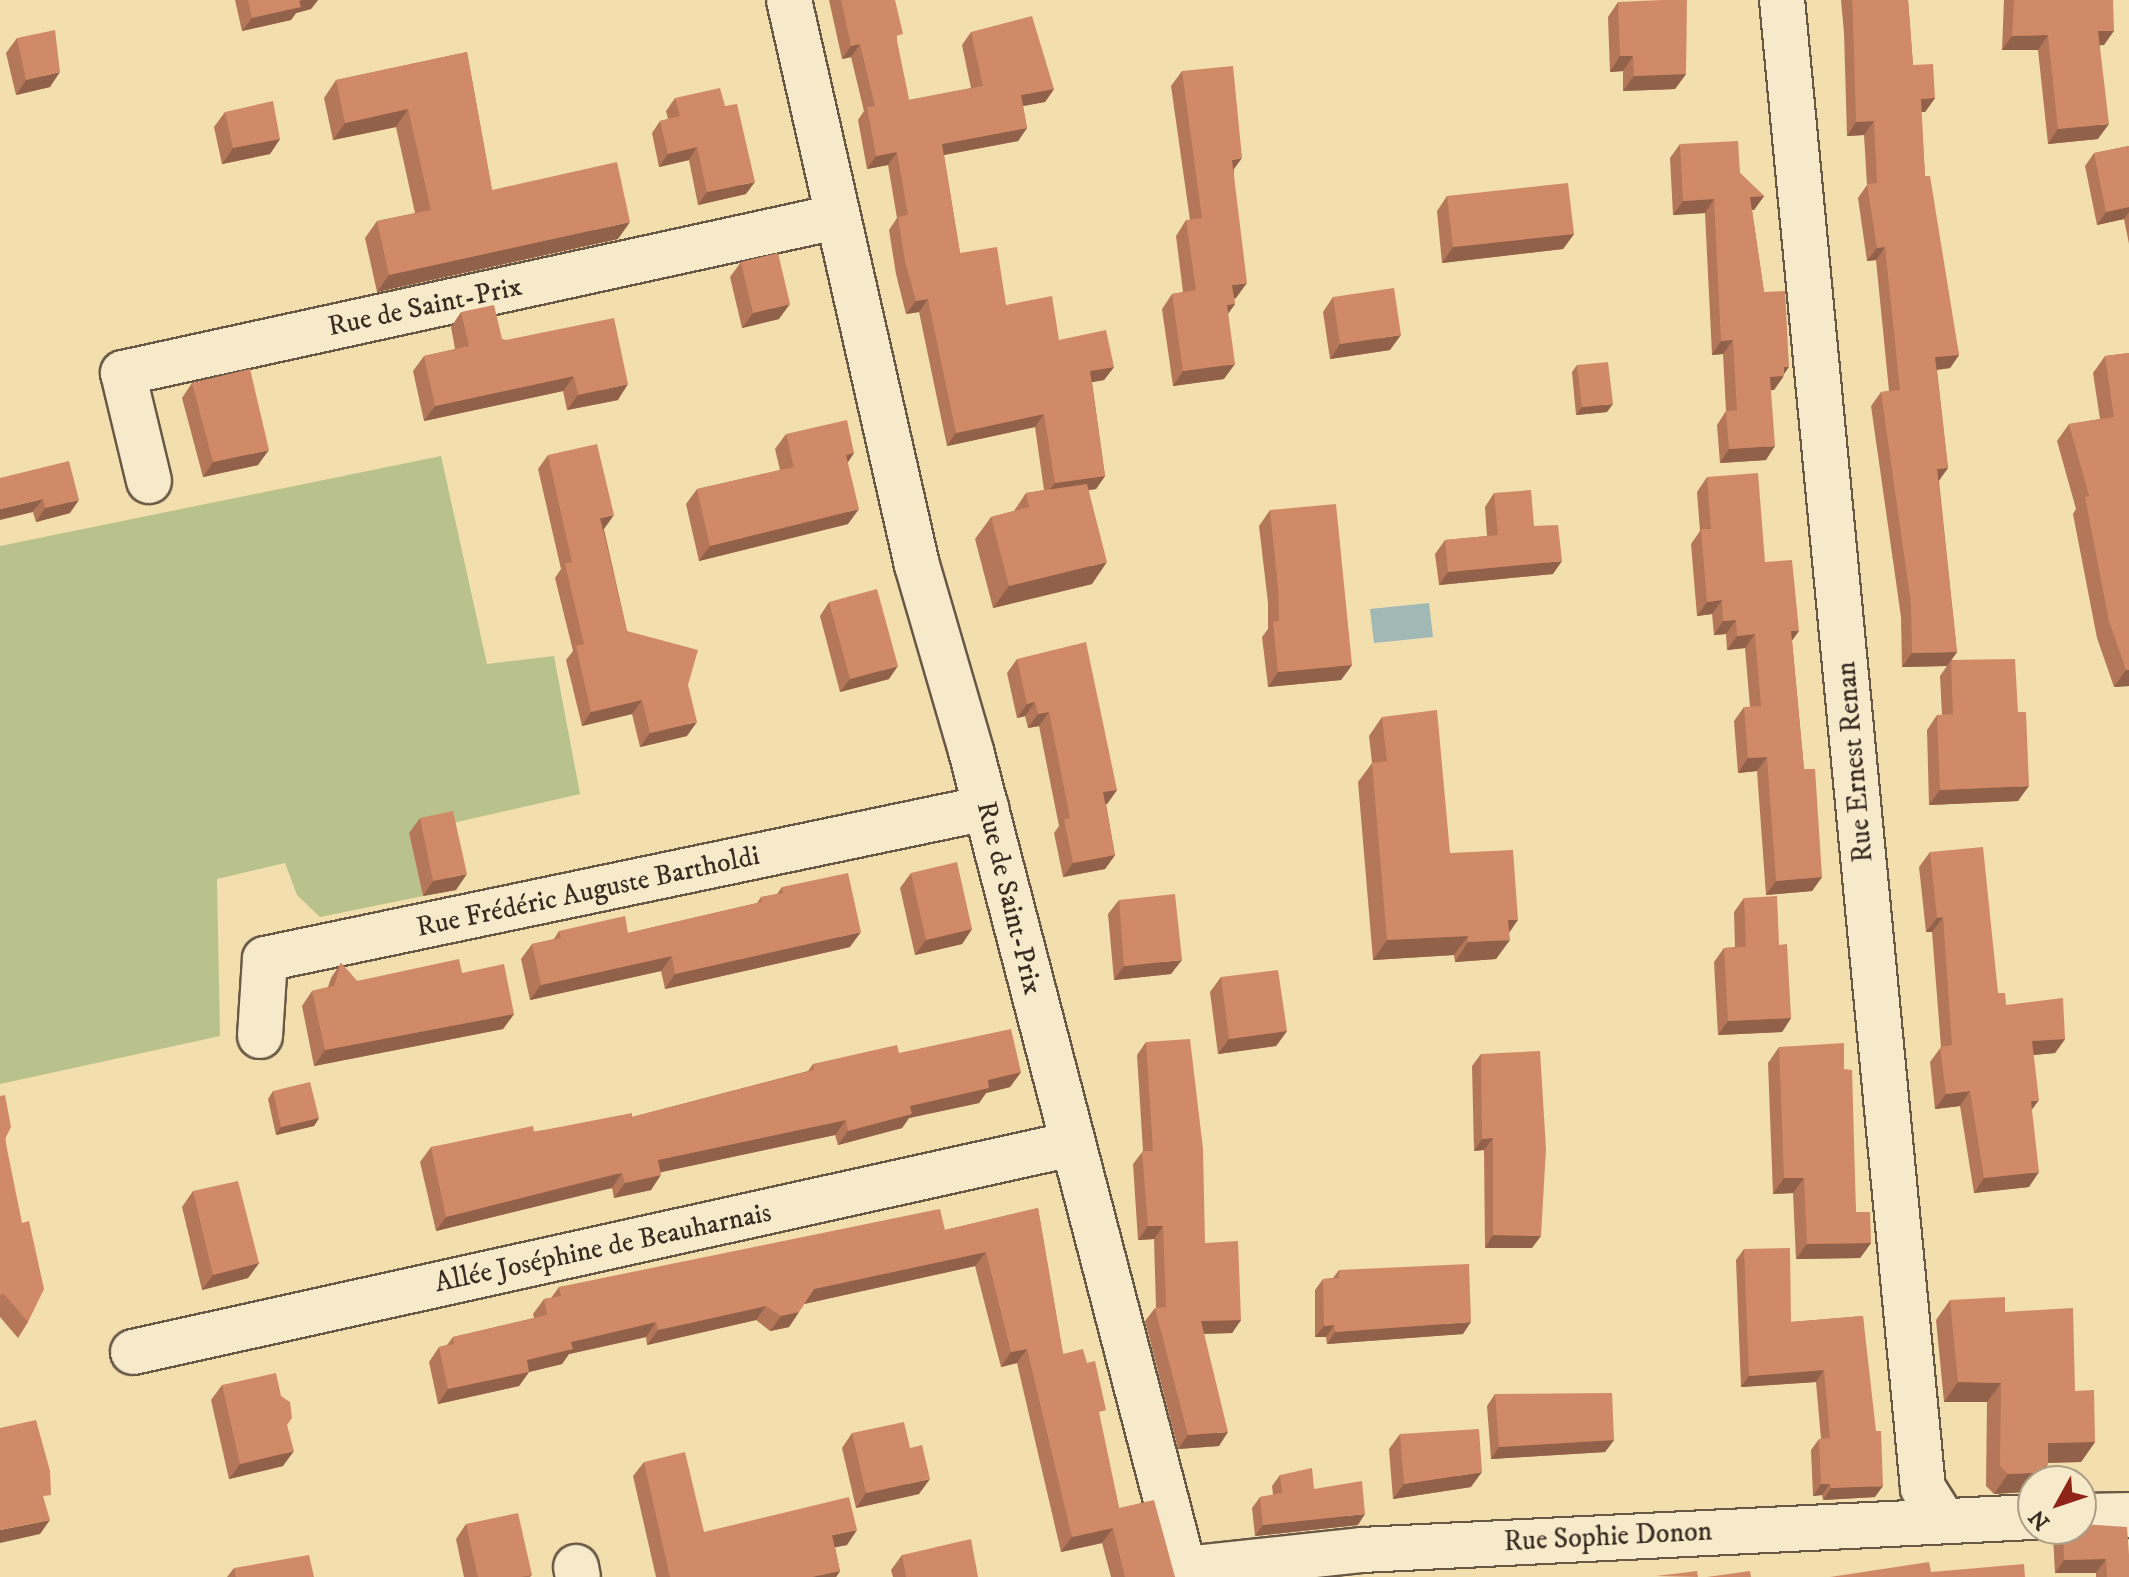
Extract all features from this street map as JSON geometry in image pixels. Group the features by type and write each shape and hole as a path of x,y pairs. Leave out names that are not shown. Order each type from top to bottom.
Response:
{"street":[{"name":"Rue de Saint-Prix","path":"789,0 917,565 986,808 1186,1573"},
{"name":"Rue Ernest Renan","path":"1782,0 1923,1488 1942,1519"},
{"name":"Rue de Saint-Prix","path":"149,481 123,373 836,217"},
{"name":"Rue Frédéric Auguste Bartholdi","path":"260,1036 265,959 986,808"},
{"name":"Allée Joséphine de Beauharnais","path":"133,1352 1072,1144"},
{"path":"2097,1516 2129,1515"},
{"name":"Rue Sophie Donon","path":"1186,1573 1362,1550 2017,1517"}],"green space":[{"path":"441,456 487,664 554,656 580,794 409,833 423,896 320,917 297,895 285,863 217,879 220,1036 0,1084 0,546"}],"water":[{"path":"1429,603 1433,637 1374,643 1370,609"}],"building":[{"path":"248,0 302,0 299,1 301,7 252,18"},
{"path":"841,0 895,0 903,34 896,36 909,100 983,86 971,32 1032,16 1054,89 1021,95 1027,128 942,144 960,253 997,247 1006,305 1052,296 1059,340 1106,330 1114,367 1090,371 1105,476 1055,483 1044,414 956,433 928,299 916,301 905,261 898,217 908,215 897,152 876,156 867,107 875,106 860,44 851,46"},
{"path":"1687,0 1686,74 1634,76 1633,56 1620,56 1618,2"},
{"path":"1852,0 1908,0 1913,65 1933,64 1935,98 1921,99 1925,176 1930,176 1959,355 1935,357 1948,468 1937,469 1957,652 1912,653 1911,603 1881,392 1900,390 1885,247 1877,248 1867,184 1877,183 1874,121 1856,122"},
{"path":"2014,0 2113,0 2114,31 2098,31 2109,124 2058,129 2048,35 2012,36"},
{"path":"55,30 60,72 26,80 17,38"},
{"path":"467,52 492,190 617,162 630,222 389,275 377,221 431,210 408,109 345,123 336,80"},
{"path":"1233,66 1242,158 1232,160 1247,283 1232,285 1235,304 1227,305 1235,364 1183,371 1172,294 1196,290 1186,220 1202,218 1182,71"},
{"path":"720,88 725,106 737,104 755,182 707,192 697,147 668,154 660,121 680,116 675,98"},
{"path":"273,101 280,139 233,148 225,112"},
{"path":"1738,141 1740,173 1764,196 1750,197 1764,292 1785,291 1789,367 1784,367 1784,376 1770,377 1775,446 1729,449 1726,411 1737,410 1733,340 1721,341 1714,199 1683,201 1680,144"},
{"path":"2129,146 2129,207 2106,212 2094,153"},
{"path":"1568,183 1574,234 1453,247 1447,196"},
{"path":"778,253 790,304 753,313 741,262"},
{"path":"1394,288 1401,335 1340,344 1333,297"},
{"path":"494,305 502,339 506,340 614,318 628,384 578,395 574,376 435,406 424,356 469,346 461,312"},
{"path":"2129,353 2129,670 2126,670 2109,621 2085,497 2089,496 2069,424 2114,417 2105,356"},
{"path":"1608,362 1613,404 1582,407 1577,365"},
{"path":"250,369 269,450 213,462 192,383"},
{"path":"847,420 854,453 846,455 859,509 710,546 697,489 794,467 786,434"},
{"path":"597,444 614,515 600,518 627,631 698,650 688,685 697,722 650,733 642,700 591,712 576,646 584,644 565,564 572,562 548,455"},
{"path":"69,461 79,500 45,508 43,499 0,509 0,478"},
{"path":"1758,473 1765,562 1792,560 1799,631 1791,631 1804,769 1815,769 1822,877 1776,881 1767,757 1748,758 1744,707 1761,706 1755,634 1737,636 1736,620 1723,621 1722,600 1707,602 1701,529 1711,529 1707,477"},
{"path":"1087,484 1107,562 1009,586 991,517 1029,507 1026,493"},
{"path":"1531,490 1534,526 1558,525 1562,561 1448,572 1445,540 1498,535 1494,493"},
{"path":"1336,504 1352,665 1278,672 1273,622 1279,621 1278,588 1270,510"},
{"path":"877,589 898,666 850,679 829,602"},
{"path":"1086,642 1117,790 1103,792 1115,855 1073,863 1064,819 1070,818 1049,712 1038,714 1035,702 1027,704 1017,659"},
{"path":"2015,659 2018,712 2026,712 2029,786 1940,790 1937,715 1953,714 1951,660"},
{"path":"1437,710 1450,853 1513,850 1518,920 1508,920 1510,940 1468,942 1468,936 1387,940 1372,763 1387,761 1382,717"},
{"path":"453,811 467,874 433,881 420,818"},
{"path":"1983,847 1998,993 2005,993 2006,1005 2063,998 2065,1039 2032,1041 2039,1100 2031,1101 2039,1172 1984,1178 1970,1091 1946,1094 1940,1047 1952,1045 1943,917 1937,918 1930,852"},
{"path":"957,862 972,929 926,940 911,873"},
{"path":"848,873 861,932 675,974 672,956 541,985 532,944 561,938 559,931 625,916 628,933 762,902 761,897 783,893 782,887"},
{"path":"1175,894 1182,960 1124,966 1119,900"},
{"path":"1777,896 1779,945 1787,944 1791,1018 1728,1021 1724,948 1746,947 1744,898"},
{"path":"459,959 462,973 504,964 514,1014 325,1050 312,991 334,986 341,963 357,981"},
{"path":"1278,970 1287,1031 1229,1039 1221,977"},
{"path":"1011,1029 1021,1072 988,1080 989,1088 910,1106 912,1114 848,1131 846,1120 658,1160 661,1175 625,1183 622,1173 615,1174 446,1217 431,1147 533,1126 534,1132 632,1113 632,1117 814,1070 813,1064 897,1045 899,1053"},
{"path":"1190,1039 1203,1149 1205,1243 1238,1241 1241,1320 1201,1321 1228,1432 1188,1435 1155,1308 1166,1307 1163,1226 1148,1226 1142,1151 1153,1151 1146,1042"},
{"path":"1844,1043 1844,1069 1852,1070 1856,1212 1870,1212 1871,1243 1807,1244 1804,1178 1784,1178 1779,1047"},
{"path":"1540,1051 1546,1149 1541,1236 1493,1235 1493,1138 1482,1139 1481,1054"},
{"path":"310,1082 319,1118 281,1127 273,1091"},
{"path":"5,1095 11,1127 5,1139 22,1223 29,1221 44,1289 28,1322 4,1294 0,1295 0,1096"},
{"path":"238,1181 259,1263 213,1275 193,1191"},
{"path":"1038,1208 1063,1354 1083,1349 1087,1363 1095,1361 1106,1410 1099,1412 1119,1508 1154,1500 1175,1577 1125,1577 1113,1528 1072,1537 1027,1349 1011,1352 986,1252 814,1289 799,1312 781,1316 766,1306 658,1330 656,1322 571,1342 573,1349 527,1360 529,1372 448,1389 439,1347 454,1344 453,1337 547,1315 544,1299 561,1296 559,1287 940,1209 945,1230"},
{"path":"1790,1248 1791,1322 1863,1316 1876,1431 1881,1431 1883,1486 1831,1488 1830,1484 1821,1484 1819,1439 1830,1438 1824,1370 1749,1376 1744,1249"},
{"path":"1469,1264 1471,1322 1335,1332 1334,1325 1324,1326 1323,1279 1339,1278 1339,1270"},
{"path":"2005,1297 2005,1312 2073,1308 2075,1391 2094,1390 2095,1442 2048,1443 2047,1465 2017,1465 2017,1474 2008,1474 2000,1466 2001,1383 1958,1382 1950,1300"},
{"path":"276,1373 281,1396 290,1402 292,1418 287,1425 294,1451 240,1464 222,1385"},
{"path":"1612,1393 1614,1440 1499,1447 1495,1394"},
{"path":"36,1420 50,1471 51,1495 43,1496 50,1520 0,1530 0,1428"},
{"path":"904,1422 910,1448 922,1445 930,1479 866,1493 852,1433"},
{"path":"1479,1429 1482,1472 1404,1484 1400,1434"},
{"path":"685,1452 704,1532 849,1497 857,1530 832,1535 840,1571 812,1577 670,1577 644,1462"},
{"path":"1312,1468 1314,1489 1362,1481 1365,1514 1263,1525 1260,1497 1282,1493 1280,1475"},
{"path":"518,1513 532,1575 478,1577 466,1524"},
{"path":"2097,1525 2127,1527 2129,1577 2107,1577 2106,1559 2064,1560 2064,1545 2097,1545"},
{"path":"971,1539 978,1577 906,1577 902,1555"},
{"path":"309,1555 314,1577 236,1577 234,1568"},
{"path":"1929,1562 1931,1572 2024,1564 2025,1577 1830,1577"},
{"path":"1697,1571 1698,1577 1656,1576"},
{"path":"1750,1571 1751,1577 1707,1577"}]}
